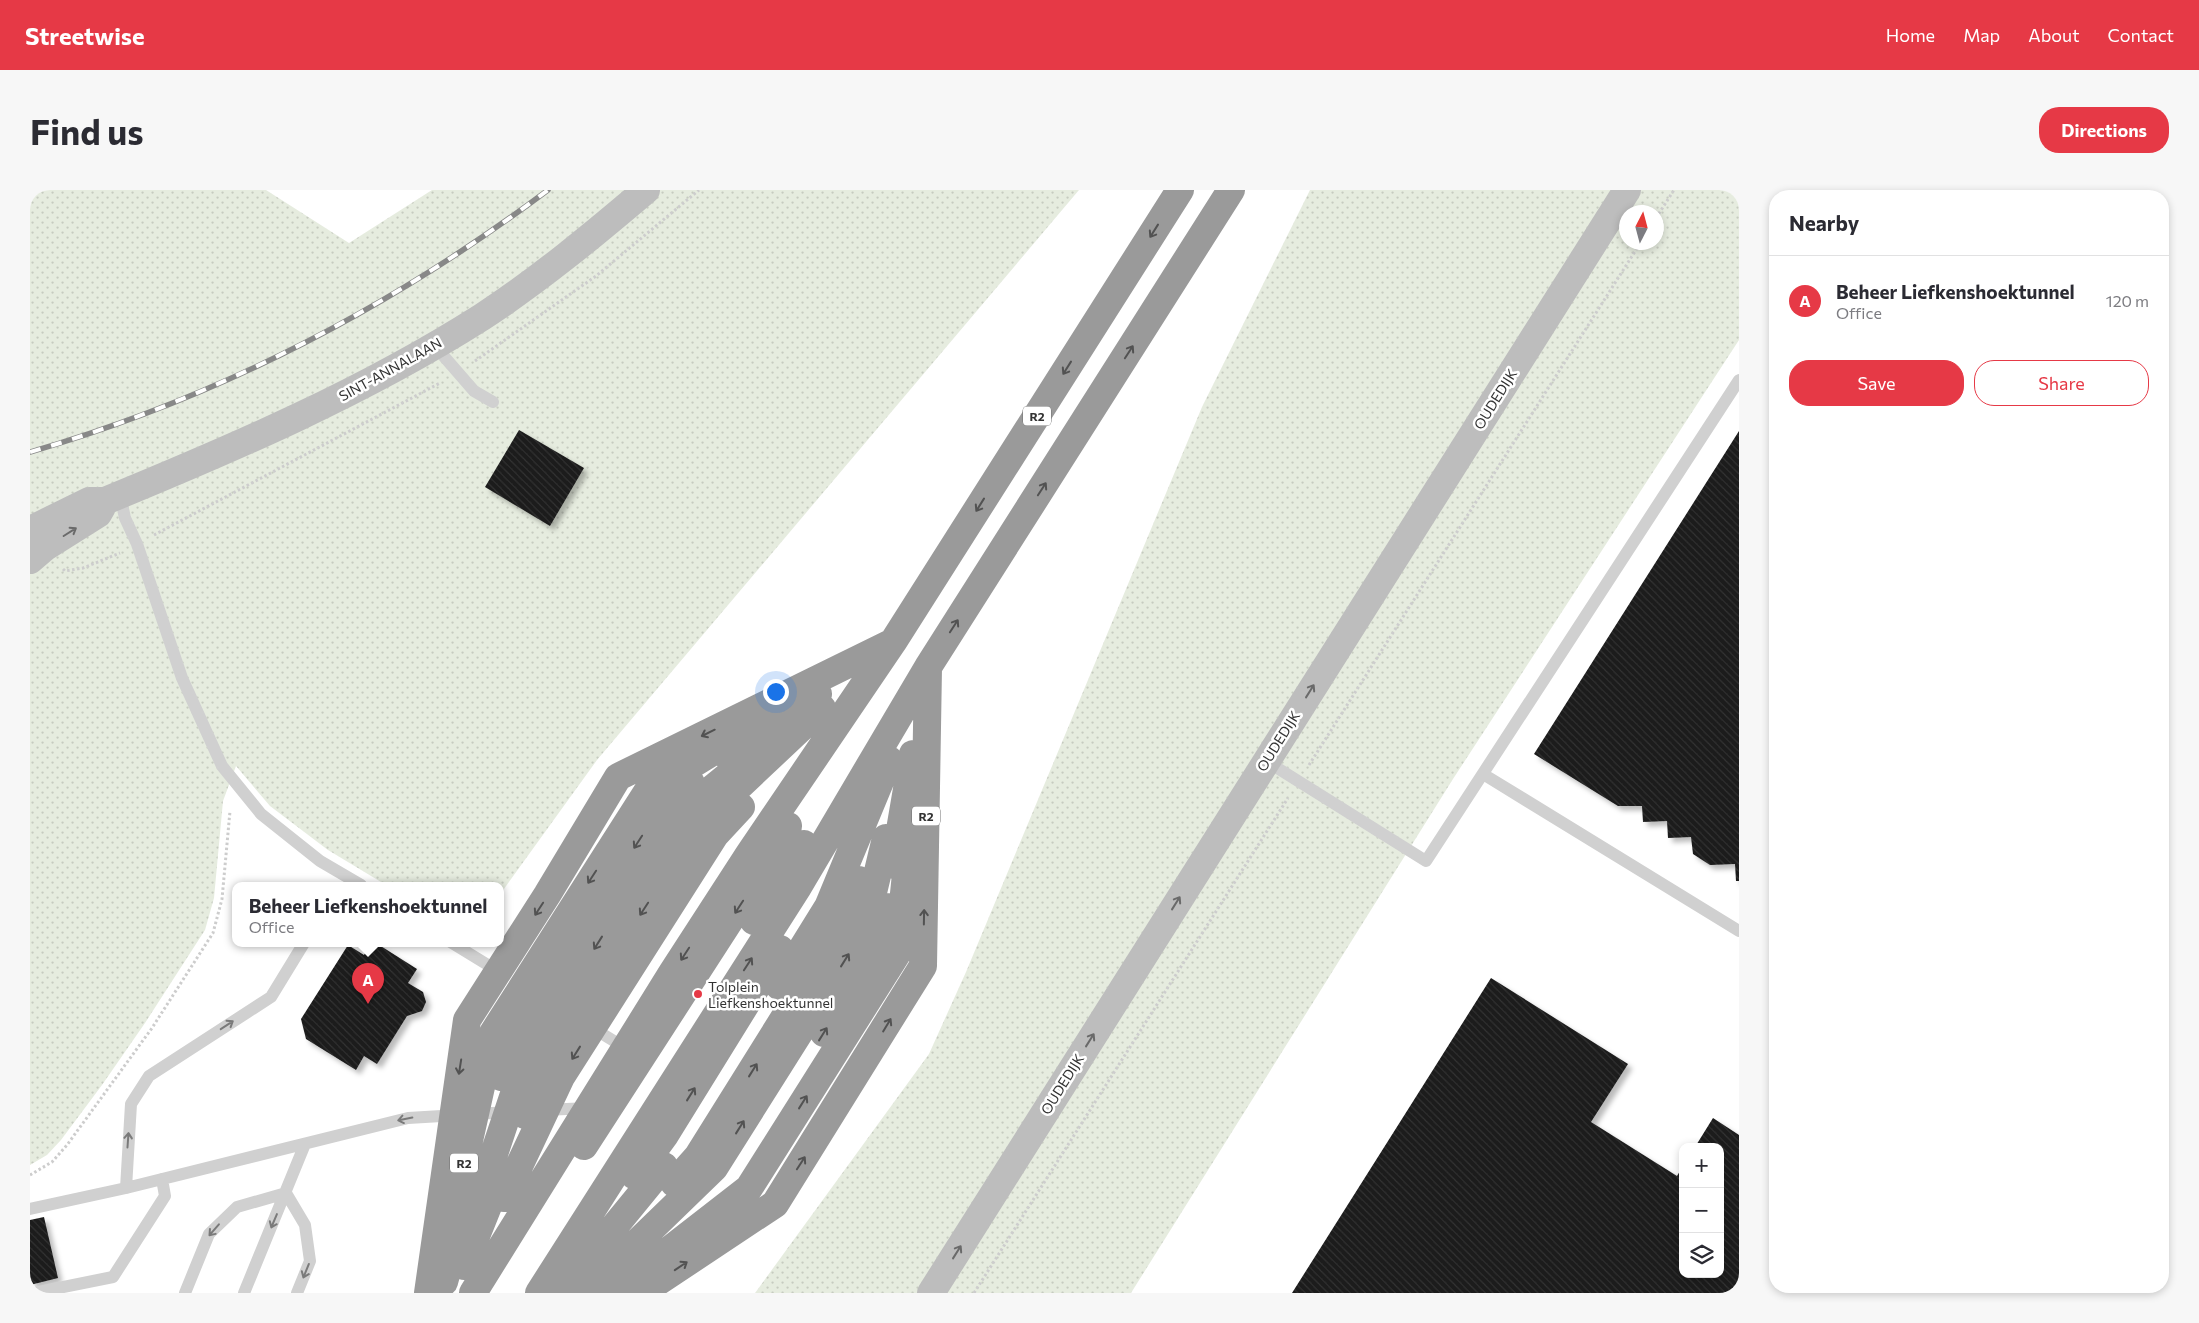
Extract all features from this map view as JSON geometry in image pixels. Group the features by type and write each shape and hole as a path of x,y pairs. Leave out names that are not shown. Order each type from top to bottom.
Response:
{"highway":[{"name":"R2","path":"482,1293 529,1111 527,1055 583,1022 765,866 893,642 1180,190"},
{"name":"R2","path":"539,1293 798,887 928,667 1232,190"},
{"name":"R2","path":"529,1111 467,1020 547,895 618,777 893,642"},
{"name":"R2","path":"474,1293 529,1111 493,1033 583,1022 731,844 893,642"},
{"name":"R2","path":"428,1293 529,1111 699,824 893,642"},
{"name":"R2","path":"436,1293 529,1111 561,1076 583,1022 664,801 893,642"},
{"name":"R2","path":"531,1293 633,1117 782,876 928,667"},
{"name":"R2","path":"549,1293 665,1135 812,897 928,667"},
{"name":"R2","path":"560,1293 682,1145 828,907 928,667"},
{"name":"R2","path":"572,1293 698,1156 846,919 928,667"},
{"name":"R2","path":"584,1293 714,1168 864,930 928,667"},
{"name":"R2","path":"600,1293 732,1179 881,941 928,667"},
{"name":"R2","path":"614,1293 749,1188 898,952 928,667"},
{"name":"R2","path":"641,1293 774,1204 923,966 928,667"},
{"name":"R2","path":"441,1293 529,1111"},
{"name":"R2","path":"447,1293 529,1111"},
{"name":"R2","path":"453,1293 529,1111"},
{"name":"R2","path":"460,1293 529,1111"},
{"name":"R2","path":"466,1293 529,1111"}],"street":[{"name":"SINT-ANNALAAN","path":"30,530 89,501 112,498 334,401 482,317 547,272 646,190"},
{"name":"OUDEDIJK","path":"931,1293 1627,190"},
{"name":"SINT-ANNALAAN","path":"30,560 44,548 98,514 112,498"}],"lane":[{"path":"434,345 474,391 493,402"},
{"path":"1266,761 1426,861 1739,380"},
{"path":"112,498 125,518 137,544 182,678 222,766 261,814 320,860 342,880"},
{"path":"1483,774 1739,931"},
{"path":"126,1188 131,1104 149,1076 271,997 302,947"},
{"path":"459,947 583,1022"},
{"path":"30,1209 126,1188 408,1118 529,1111"},
{"path":"244,1293 305,1144"},
{"path":"34,1293 113,1277 166,1196 162,1179"},
{"path":"185,1293 210,1234 230,1213 237,1207 286,1193"},
{"path":"286,1193 304,1225 310,1262 297,1293"}],"path":[{"path":"1664,206 1674,190"},
{"path":"30,1175 52,1162 67,1145 152,1028 213,933 222,899 231,803 237,783"}],"shaded area":[{"path":"30,190 266,190 349,243 432,190 1079,190 597,760 504,889 504,882 381,882 328,850 270,806 236,766 223,801 214,898 205,930 102,1085 61,1140 47,1155 30,1165"},
{"path":"1310,190 1739,190 1739,340 1453,779 1131,1293 755,1293 929,1054 966,972 1202,407"}],"building":[{"path":"519,430 584,468 550,526 485,487"},
{"path":"1739,431 1739,881 1736,881 1735,864 1710,865 1693,854 1691,837 1668,838 1667,821 1643,822 1642,806 1618,806 1534,754"},
{"path":"347,947 351,947 364,955 369,947 382,947 417,969 408,983 423,992 426,1002 422,1011 407,1016 377,1064 364,1056 356,1070 306,1039 301,1019"},
{"path":"1491,978 1628,1064 1591,1122 1677,1176 1679,1173 1679,1278 1724,1278 1724,1143 1697,1143 1713,1118 1739,1135 1739,1293 1292,1293"},
{"path":"44,1217 58,1278 30,1285 30,1220"}],"railway":[{"path":"30,452 100,430 168,405 301,345 428,273 489,233 548,190"}],"place":[{"name":"Tolplein Liefkenshoektunnel","path":"698,994"},
{"name":"Beheer Liefkenshoektunnel","path":"368,1004"}]}
